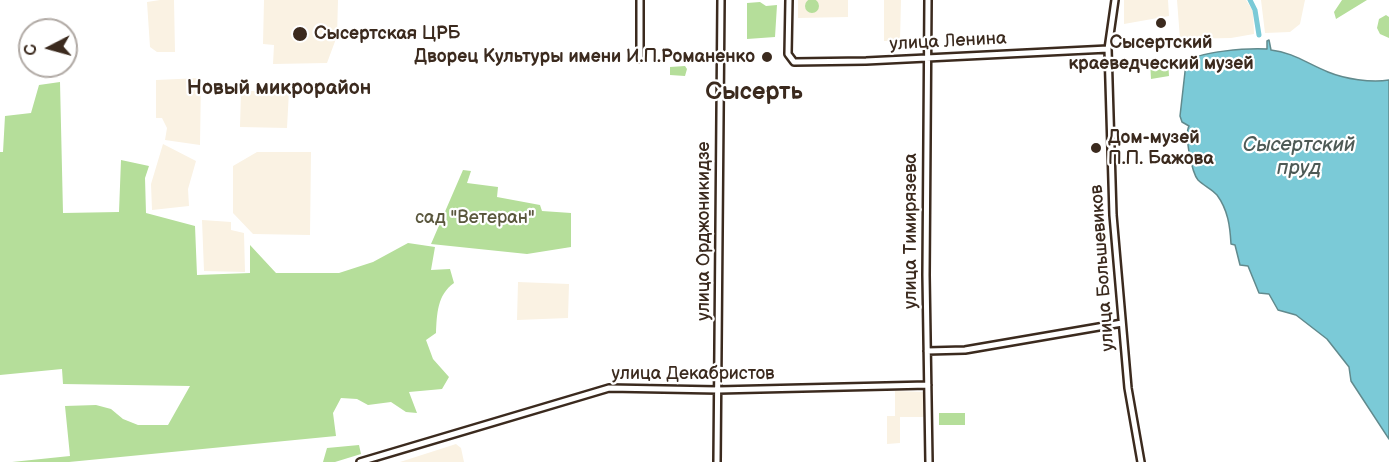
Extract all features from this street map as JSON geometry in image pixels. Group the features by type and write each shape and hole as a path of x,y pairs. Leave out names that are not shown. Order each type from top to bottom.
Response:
{"street":[{"path":"640,0 640,59"},
{"name":"улица Орджоникидзе","path":"717,462 721,0"},
{"name":"улица Ленина","path":"789,0 790,59 800,62 1108,49"},
{"name":"улица Тимирязева","path":"928,0 929,462"},
{"name":"улица Большевиков","path":"1115,0 1108,49 1113,215 1128,388 1141,462"},
{"path":"927,351 965,350 1122,323"},
{"name":"улица Декабристов","path":"360,462 602,389 641,387 718,390 928,385"}],"shaded area":[{"path":"174,0 175,52 157,52 150,47 147,2"},
{"name":"Сысертская ЦРБ","path":"264,0 338,0 337,36 327,63 273,64 274,45 263,44"},
{"path":"798,0 848,0 848,17 798,18"},
{"path":"884,0 901,0 900,41 884,41"},
{"path":"1124,0 1168,0 1169,16 1124,24"},
{"path":"1177,0 1246,0 1253,11 1254,34 1231,38 1180,39"},
{"path":"1261,0 1305,0 1300,24 1290,32 1265,33"},
{"path":"201,78 200,145 165,140 167,128 162,118 156,118 156,80"},
{"path":"241,91 289,91 287,128 240,127"},
{"path":"163,144 196,161 188,189 189,206 152,210 151,184"},
{"path":"257,152 311,152 310,235 253,234 233,213 233,166"},
{"path":"202,220 231,222 231,230 244,233 245,272 204,271"},
{"path":"518,282 569,284 568,318 517,320"},
{"path":"895,391 925,392 925,417 900,417 900,443 887,444 887,416 895,416"},
{"path":"456,444 461,448 464,462 400,462"}],"green space":[{"path":"812,-1 817,1 819,6 817,11 812,13 807,11 805,6 807,1"},
{"path":"1342,0 1367,0 1336,19 1334,12"},
{"path":"760,2 766,6 777,5 775,37 747,39 747,3"},
{"path":"1386,15 1389,17 1389,38 1380,34 1377,28 1379,19"},
{"path":"1168,60 1169,76 1151,79 1150,61"},
{"path":"685,66 687,69 685,76 670,75 670,67"},
{"path":"60,82 63,213 119,212 121,160 149,166 145,178 146,213 195,226 197,275 250,273 250,245 276,273 339,273 373,262 408,243 435,247 431,270 450,269 454,283 441,299 436,333 426,340 433,359 449,377 442,389 409,392 417,413 406,412 391,402 368,405 357,399 341,398 333,413 336,436 69,462 12,462 70,456 65,406 96,405 111,409 123,419 138,425 168,425 190,386 63,384 62,369 0,375 0,152 3,152 5,116 31,113 39,85"},
{"name":"сад \"Ветеран\"","path":"463,170 471,171 467,183 498,187 497,197 540,205 542,211 571,213 571,247 527,254 431,244"},
{"path":"939,413 965,413 965,425 939,425"},
{"path":"359,445 361,454 335,462 323,462 327,448"}],"water":[{"name":"Сысертский пруд","path":"1269,40 1271,50 1293,56 1335,74 1366,81 1389,80 1389,439 1351,381 1349,367 1327,339 1296,315 1278,310 1269,294 1259,293 1248,266 1240,265 1235,245 1231,244 1224,206 1215,193 1198,180 1193,170 1188,145 1189,126 1182,122 1180,116 1186,63 1212,53 1267,49"}],"waterway":[{"name":"Сысерть","path":"1250,0 1255,10 1259,35"}],"place":[{"name":"Сысертский краеведческий музей","path":"1161,23"},
{"name":"Сысертская ЦРБ","path":"300,34"},
{"name":"Дворец Культуры имени И.П.Романенко","path":"767,57"},
{"name":"Дом-музей П.П. Бажова","path":"1096,148"}],"district":[{"name":"Новый микрорайон","path":"279,89"},
{"name":"Сысерть","path":"754,93"}]}
